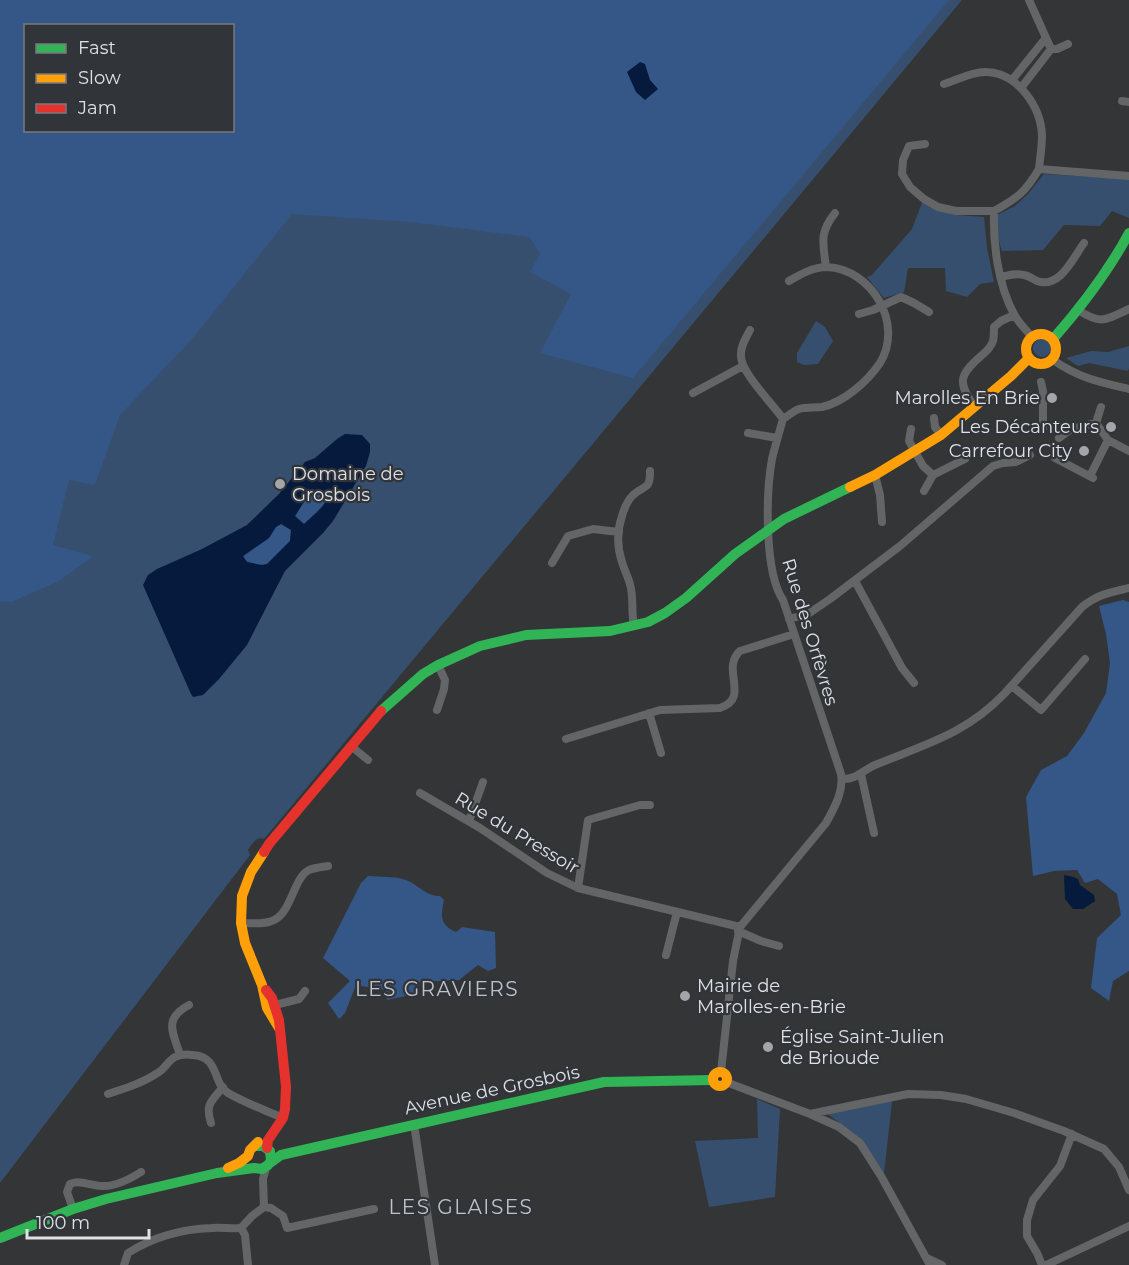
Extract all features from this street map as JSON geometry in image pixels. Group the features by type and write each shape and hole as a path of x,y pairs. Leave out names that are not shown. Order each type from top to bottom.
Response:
{"street":[{"path":"1029,0 1051,50"},
{"path":"1012,80 1045,39"},
{"path":"1051,50 1057,50 1068,44"},
{"path":"1021,88 1051,50"},
{"path":"925,144 909,146 903,160 902,174 910,187 938,207 956,211 994,211 1016,199 1039,169 1042,135 1038,115 1021,88 1012,80 999,74 985,72 944,84"},
{"path":"1039,169 1129,176"},
{"path":"994,211 995,252 1001,277 1014,315 1032,337"},
{"path":"826,267 823,237 828,222 835,213"},
{"path":"1053,339 1111,265 1129,233"},
{"path":"1001,277 1013,274 1025,275 1038,282 1050,283 1060,277 1084,243"},
{"path":"750,330 742,345 740,358 746,371 783,419 799,409 823,407 836,402 855,390 880,362 887,342 887,318 877,296 870,287 857,276 839,268 816,268 789,280"},
{"path":"859,314 901,297 929,312"},
{"path":"1078,310 1092,319 1104,320 1129,309"},
{"path":"975,407 964,393 962,378 969,367 988,350 993,341 994,327 1014,315"},
{"path":"1043,334 1053,339 1057,347 1053,360 1044,365 1037,364 1029,358 1026,348 1032,337 1043,334"},
{"path":"264,1207 265,1161 286,1097 279,1020 270,1007 272,998 262,985 245,943 241,923 242,897 251,872 269,844 381,711 423,674 438,664 480,646 526,635 610,631 648,622 665,613 735,554 784,519 875,475 941,435 1029,358"},
{"path":"1053,360 1085,378 1129,389"},
{"path":"693,393 743,366"},
{"path":"1041,382 1043,429"},
{"path":"1096,423 1101,407"},
{"path":"934,418 935,427 941,435"},
{"name":"Rue des Orfèvres","path":"783,419 772,459 770,481 769,547 773,572 778,593 783,600 842,779"},
{"path":"1059,438 1071,429 1096,423"},
{"path":"1096,423 1108,440 1129,451"},
{"path":"911,429 909,441 923,466 933,475"},
{"path":"748,434 777,438"},
{"path":"1054,458 1091,477 1108,440"},
{"path":"789,619 808,614 855,581 900,546 993,466 1016,462 1030,455"},
{"path":"924,491 933,475 965,459"},
{"path":"634,626 631,615 630,584 618,547 619,532 622,514 635,494 647,487 650,471"},
{"path":"875,475 880,495 882,522"},
{"path":"552,563 568,536 593,529 619,532"},
{"path":"855,581 902,668 914,683"},
{"path":"942,1265 928,1261 860,1143 839,1127 720,1078 733,961 739,929 826,823 842,786 842,779 854,778 872,767 940,740 978,718 1012,686 1082,607 1106,592 1129,588"},
{"path":"566,739 666,709 720,708 733,699 735,692 732,665 735,655 740,651 794,634"},
{"path":"1012,686 1041,710 1085,659"},
{"path":"437,710 445,680 438,664"},
{"path":"649,713 661,753"},
{"path":"351,746 368,760"},
{"path":"861,774 874,833"},
{"path":"469,821 483,782"},
{"name":"Rue du Pressoir","path":"420,793 469,821 547,873 578,888 739,929 761,941 779,945"},
{"path":"578,888 588,820 639,805 650,805"},
{"path":"241,923 275,920 281,915 302,877 308,871 328,866"},
{"path":"666,956 677,912"},
{"path":"270,1007 299,999 305,991"},
{"path":"180,1055 172,1021 179,1010 189,1005"},
{"path":"108,1094 146,1081 162,1070 174,1057 184,1054 198,1055 214,1067 226,1092 280,1117"},
{"name":"Avenue de Grosbois","path":"0,1238 73,1209 106,1199 414,1124 604,1082 720,1078"},
{"path":"211,1124 207,1112 209,1104 223,1087"},
{"path":"810,1114 908,1094 941,1095 966,1099 1072,1134 1104,1149 1119,1167 1129,1190"},
{"path":"414,1124 435,1265"},
{"path":"1072,1134 1060,1166 1033,1200 1027,1220 1027,1236 1044,1265 1129,1226"},
{"name":"Avenue de Grosbois","path":"217,1173 239,1163 248,1156 249,1163 265,1161"},
{"path":"73,1209 67,1192 70,1184 79,1182 104,1186 122,1182 141,1173"},
{"path":"124,1265 128,1253 140,1245 175,1232 214,1227 233,1229 241,1227 264,1207 283,1216 287,1228 374,1209"},
{"path":"241,1227 248,1265"}],"shaded area":[{"name":"Domaine de Grosbois","path":"0,0 962,0 264,839 253,843 248,850 250,855 0,1183"},
{"path":"0,0 949,0 633,378 540,353 571,294 530,272 540,254 530,237 411,222 292,214 193,338 120,415 95,485 69,480 53,545 93,556 59,581 12,602 0,601"},
{"path":"640,62 645,64 650,80 658,89 645,100 636,92 627,72"},
{"path":"1044,174 1129,179 1129,218 1112,211 1100,226 1064,225 1043,250 1002,251 997,235 997,215 1015,206"},
{"path":"923,200 940,211 984,217 994,282 980,284 967,297 946,291 945,268 908,268 904,292 884,298 867,277 872,275 912,229"},
{"path":"816,321 825,327 833,341 818,364 804,365 797,362 797,353"},
{"path":"1038,339 1046,339 1051,344 1049,355 1038,357 1033,352 1033,344"},
{"path":"1129,346 1128,371 1089,363 1078,366 1066,358 1091,351 1108,352"},
{"path":"345,434 362,435 370,444 366,466 333,521 285,571 247,645 203,695 193,697 143,585 148,575 247,525 279,494 305,462 315,458","holes":["307,494 315,497 319,494 326,501 304,524 295,516","281,524 291,530 290,541 267,564 247,562 243,556 269,538 276,527"]},
{"path":"307,494 319,494 326,500 304,524 295,516"},
{"path":"282,524 291,530 290,541 267,564 254,564 243,557 269,538 276,527"},
{"path":"1123,600 1129,602 1129,971 1113,981 1109,1001 1091,988 1097,938 1121,915 1117,894 1098,879 1085,883 1077,870 1054,871 1033,876 1026,797 1041,770 1067,756 1084,733 1106,693 1110,663 1099,606"},
{"path":"1064,875 1078,879 1080,885 1094,895 1095,901 1083,909 1073,909 1065,899"},
{"path":"368,876 402,879 430,894 440,896 444,900 442,919 450,929 456,932 462,927 495,932 496,968 488,971 478,965 459,980 420,982 415,994 387,1000 386,990 356,985 345,1013 339,1019 328,1003 350,981 323,958 361,883"},
{"path":"757,1099 780,1109 775,1197 709,1207 695,1141 758,1138"},
{"path":"889,1100 892,1102 884,1173 860,1138 829,1113"}],"traffic: fast":[{"path":"1053,339 1094,288 1129,233"},
{"path":"381,711 423,674 480,646 526,635 610,631 648,622 686,598 735,554 784,519 850,487"},
{"path":"270,1163 281,1155 604,1082 713,1080"},
{"path":"0,1238 73,1209 106,1199 217,1173 262,1169 271,1161 270,1151 263,1146 255,1146"}],"traffic: slow":[{"path":"1041,334 1052,338 1056,349 1052,360 1041,364 1030,360 1026,349 1030,338 1041,334"},
{"path":"850,487 875,475 941,435 1029,358"},
{"path":"264,852 251,872 242,896 241,923 245,943 262,985 267,1008 279,1028"},
{"path":"720,1072 725,1074 727,1079 725,1084 720,1086 715,1084 713,1079 715,1074 720,1072"},
{"path":"228,1168 248,1156 250,1150 258,1142"}],"traffic: jam":[{"path":"264,852 381,711"},
{"path":"266,990 272,998 279,1020 286,1087 283,1118 268,1140 267,1148"}],"place":[{"name":"Marolles En Brie","path":"1052,398"},
{"name":"Les Décanteurs","path":"1111,427"},
{"name":"Carrefour City","path":"1084,451"},
{"name":"Domaine de Grosbois","path":"280,484"},
{"name":"Mairie de Marolles-en-Brie","path":"685,996"},
{"name":"Église Saint-Julien de Brioude","path":"768,1047"}],"district":[{"name":"LES GRAVIERS","path":"437,989"},
{"name":"LES GLAISES","path":"461,1207"}]}
